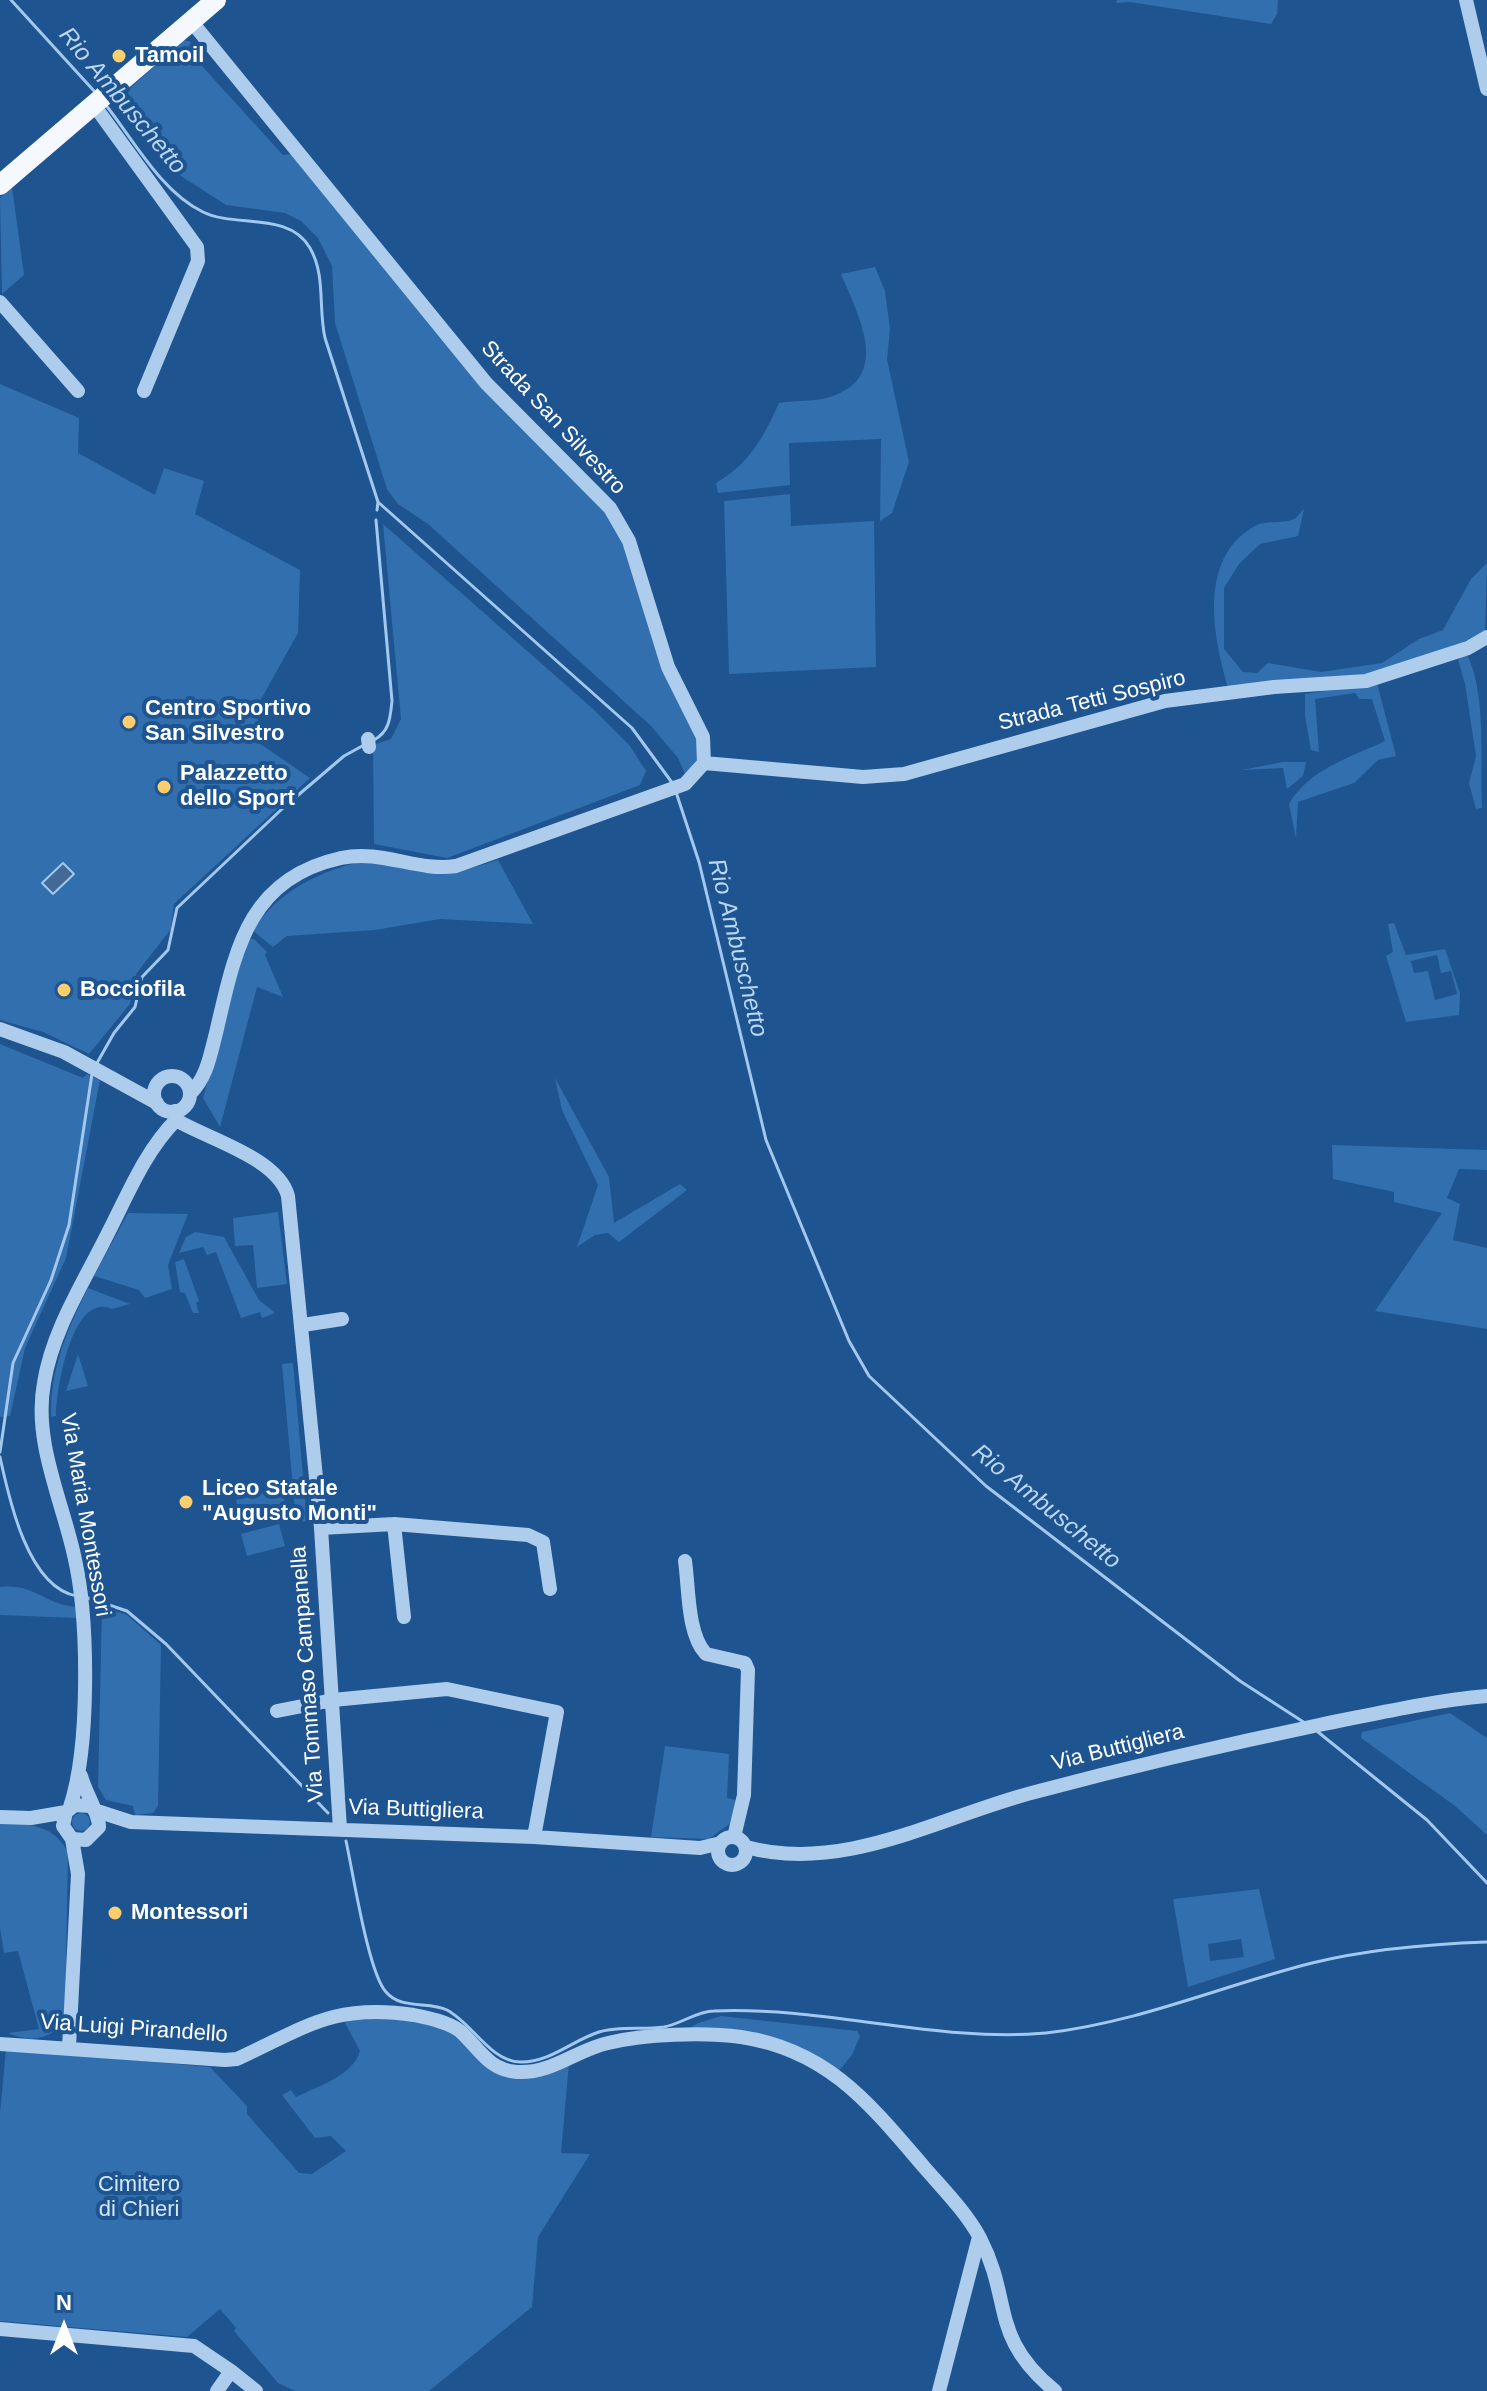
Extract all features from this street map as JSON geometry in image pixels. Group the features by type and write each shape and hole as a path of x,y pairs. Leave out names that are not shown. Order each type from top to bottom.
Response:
{"main road":[{"path":"0,185 216,0"}],"street":[{"path":"1466,0 1487,89"},
{"name":"Strada San Silvestro","path":"191,21 486,383 610,508 629,541 668,667 703,737 704,763"},
{"path":"102,99 197,247 198,261 144,391"},
{"path":"0,302 78,391"},
{"name":"Strada Tetti Sospiro","path":"704,763 857,776 904,774 1165,701 1274,687 1366,681 1468,648 1487,637"},
{"path":"175,1106 200,1082 244,928 268,899 304,872 332,860 367,853 433,867 456,866 685,784 704,763"},
{"path":"0,1029 36,1039 175,1106"},
{"path":"116,1079 145,1084 192,1073 211,1050"},
{"name":"Via Tommaso Campanella","path":"176,1077 186,1083 175,1106 204,1135 271,1169 284,1182 303,1325 321,1528 340,1829"},
{"path":"160,1081 155,1091 175,1106"},
{"name":"Via Maria Montessori","path":"68,1835 68,1809 80,1775 82,1599 48,1458 43,1422 43,1384 57,1336 73,1301 175,1106"},
{"path":"303,1325 342,1319"},
{"path":"321,1528 394,1524 528,1535 543,1542 550,1589"},
{"path":"394,1524 404,1617"},
{"path":"685,1561 696,1635 702,1650 706,1654 745,1663 748,1670 744,1795 733,1848"},
{"path":"277,1711 333,1700 447,1689 557,1712 534,1837"},
{"name":"Via Buttigliera","path":"92,1808 131,1822 534,1837 763,1852 817,1852 882,1842 1015,1797 1245,1740 1391,1711 1487,1696"},
{"name":"Via Maria Montessori","path":"80,1775 99,1821 94,1835"},
{"path":"0,1817 31,1818 68,1809 92,1808"},
{"path":"31,1818 68,1835 78,1874 69,2047"},
{"name":"Via Buttigliera","path":"68,1835 94,1835 131,1822"},
{"path":"78,1874 94,1835"},
{"name":"Via Luigi Pirandello","path":"0,2044 211,2060 237,2059 336,2014 386,2011 442,2023 458,2030 490,2063 518,2072 539,2071 609,2043 677,2036 742,2037 805,2056 867,2099 979,2237 1010,2341 1030,2370 1055,2391"},
{"path":"44,2045 60,2035 71,2022"},
{"path":"71,2022 84,2039 101,2050"},
{"path":"939,2391 979,2237"},
{"path":"0,2329 194,2346 256,2391"},
{"path":"217,2391 231,2371"}],"green space":[{"path":"1117,0 1278,0 1277,14 1271,24 1130,2 1116,3"},
{"path":"184,40 198,44 204,53 201,65 283,155 292,154 599,504 621,536 698,737 698,759 686,776 678,758 651,726 428,524 398,504 387,489 335,323 332,266 318,238 301,221 285,213 226,205 178,174 167,166 118,99"},
{"path":"12,187 24,275 2,294 0,198"},
{"path":"875,267 885,291 890,329 887,359 909,462 892,513 880,521 881,439 789,443 790,485 718,493 716,483 747,458 779,403 830,397 849,388 861,375 866,360 866,343 841,274"},
{"name":"Centro Sportivo San Silvestro","path":"0,384 79,418 78,453 155,495 164,468 204,481 195,514 300,570 298,633 259,703 256,741 310,778 174,904 171,929 136,974 130,1004 89,1054 43,1032 0,1020"},
{"path":"790,494 791,526 874,521 876,667 729,674 724,501"},
{"path":"1304,509 1298,536 1260,544 1239,564 1224,588 1224,649 1243,672 1257,673 1268,663 1321,672 1382,663 1419,639 1443,630 1471,579 1487,563 1485,634 1377,673 1228,687 1218,645 1214,600 1224,559 1236,541 1253,527 1291,520"},
{"path":"383,524 592,708 630,746 646,771 640,785 447,858 374,844 373,745 391,739 401,719"},
{"path":"1466,653 1473,669 1480,707 1482,808 1476,809 1469,783 1476,756 1465,684 1458,660"},
{"path":"1377,683 1396,756 1378,760 1354,783 1298,802 1296,838 1289,804 1297,792 1331,766 1385,741 1372,699 1359,699 1355,693 1315,699 1319,752 1311,750 1305,694"},
{"path":"1283,762 1306,762 1303,776 1287,789 1283,768 1242,770"},
{"path":"368,860 420,872 446,873 498,860 533,924 440,919 375,930 287,936 273,947 252,930 276,903 303,884 333,870"},
{"path":"1394,923 1406,955 1445,949 1460,993 1459,1015 1406,1022 1386,956 1393,952 1388,924","holes":["1437,955 1441,973 1451,971 1457,994 1435,1000 1428,971 1414,973 1411,961"]},
{"path":"247,939 254,939 267,952 265,955 283,997 257,987 220,1127 203,1098"},
{"path":"0,1044 83,1078 87,1074 100,1080 66,1258 25,1348 10,1416 0,1417"},
{"path":"555,1078 609,1177 614,1223 680,1184 687,1190 619,1242 608,1233 595,1235 577,1247 598,1185 562,1110"},
{"path":"1332,1145 1487,1150 1487,1170 1459,1169 1447,1198 1460,1204 1453,1240 1487,1248 1487,1329 1375,1311 1442,1213 1394,1202 1394,1192 1333,1179"},
{"path":"278,1212 287,1284 257,1288 253,1245 235,1246 233,1218"},
{"path":"128,1213 188,1214 168,1265 172,1289 145,1298 139,1290 94,1276"},
{"path":"195,1232 224,1237 259,1300 275,1313 262,1318 260,1312 241,1318 216,1252 207,1255 203,1247 179,1253 186,1237"},
{"path":"184,1259 199,1301 196,1303 199,1313 193,1313 185,1293 180,1292 175,1262"},
{"path":"88,1288 130,1304 112,1309 98,1307 86,1314 69,1346 59,1386 56,1416 51,1417 53,1382 61,1350"},
{"path":"78,1354 88,1386 66,1391"},
{"path":"293,1363 307,1521 296,1522 282,1364"},
{"path":"281,1488 288,1515 243,1527 236,1500"},
{"path":"279,1524 285,1546 247,1556 241,1534"},
{"path":"0,1587 22,1588 77,1607 76,1618 0,1615"},
{"path":"102,1607 127,1615 161,1645 158,1806 153,1813 135,1815 133,1806 106,1800 98,1787"},
{"path":"1450,1713 1487,1738 1487,1835 1455,1806 1361,1738 1362,1732"},
{"path":"665,1746 729,1754 727,1798 736,1800 732,1822 709,1839 651,1837"},
{"path":"81,1813 90,1822 81,1831 72,1822"},
{"path":"0,1823 39,1827 55,1836 68,1852 65,2018 54,2031 40,2038 24,2038 8,2033 39,2029 18,1951 4,1953 0,1928"},
{"path":"1259,1889 1275,1959 1188,1987 1173,1899","holes":["1241,1939 1244,1957 1210,1961 1208,1944"]},
{"name":"Cimitero di Chieri","path":"391,2016 460,2032 504,2072 569,2063 561,2153 590,2154 538,2237 532,2307 429,2391 295,2391 278,2383 234,2331 236,2328 220,2309 187,2337 0,2321 0,2113 6,2049 210,2067 247,2106 247,2114 299,2173 312,2174 346,2151 331,2136 315,2138 282,2095 291,2090 296,2097 334,2079 356,2060 360,2051 343,2019"},
{"path":"721,2016 857,2031 860,2036 852,2055 838,2072 796,2049 685,2031"}],"shaded area":[{"path":"63,863 74,874 53,894 42,883"}],"waterway":[{"name":"Rio Ambuschetto","path":"11,0 95,92"},
{"name":"Rio Ambuschetto","path":"105,104 149,164 188,203 216,217 275,225 301,236 315,259 325,338 378,502 632,728 673,784"},
{"name":"Rio Ambuschetto","path":"377,510 378,502"},
{"path":"374,740 386,728 392,701 376,520"},
{"path":"97,1063 114,1033 135,1007 142,977 168,950 177,908 283,808 344,756 364,745"},
{"name":"Rio Ambuschetto","path":"676,792 699,862 766,1140 849,1341 869,1376 986,1486 1240,1681 1305,1723"},
{"path":"0,1452 13,1363 51,1280 69,1225 92,1074"},
{"path":"0,1457 15,1517 33,1560 60,1589 77,1596"},
{"path":"85,1597 127,1611 166,1644 328,1813"},
{"name":"Rio Ambuschetto","path":"1318,1732 1427,1820 1487,1883"},
{"path":"346,1841 367,1944 379,1981 386,1992 399,2001 447,2010 491,2049 509,2060 520,2062 541,2059 599,2032 664,2027 714,2011 797,2014 964,2033 1046,2033 1114,2021 1334,1958 1399,1948 1487,1942"}],"place":[{"name":"Tamoil","path":"119,56"},
{"name":"Centro Sportivo San Silvestro","path":"129,722"},
{"name":"Palazzetto dello Sport","path":"164,787"},
{"name":"Bocciofila","path":"64,990"},
{"name":"Liceo Statale \"Augusto Monti\"","path":"186,1502"},
{"name":"Montessori","path":"115,1913"}]}
